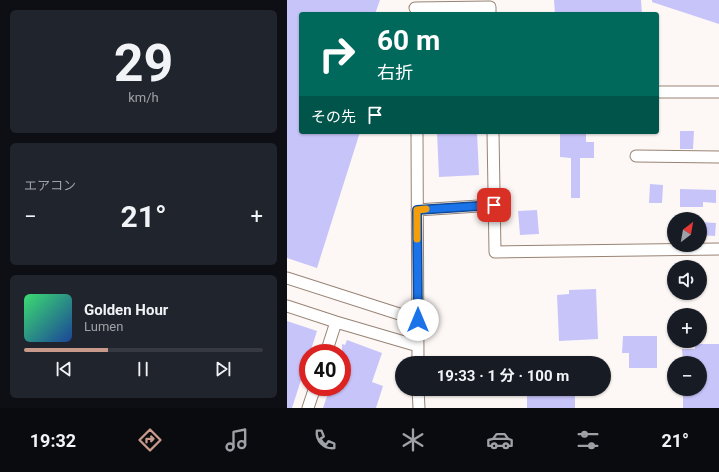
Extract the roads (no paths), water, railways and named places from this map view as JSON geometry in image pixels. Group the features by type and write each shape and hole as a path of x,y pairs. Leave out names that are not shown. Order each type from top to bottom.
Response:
{"street":[{"path":"415,7 490,7 490,12"},
{"path":"659,92 719,92"},
{"path":"417,134 418,356"},
{"path":"493,134 495,252 719,249"},
{"path":"636,156 719,157"},
{"path":"417,210 494,205"},
{"path":"287,278 418,320"},
{"path":"287,306 418,346"},
{"path":"329,344 336,322"},
{"path":"308,408 312,396"},
{"path":"418,396 419,408"}]}
